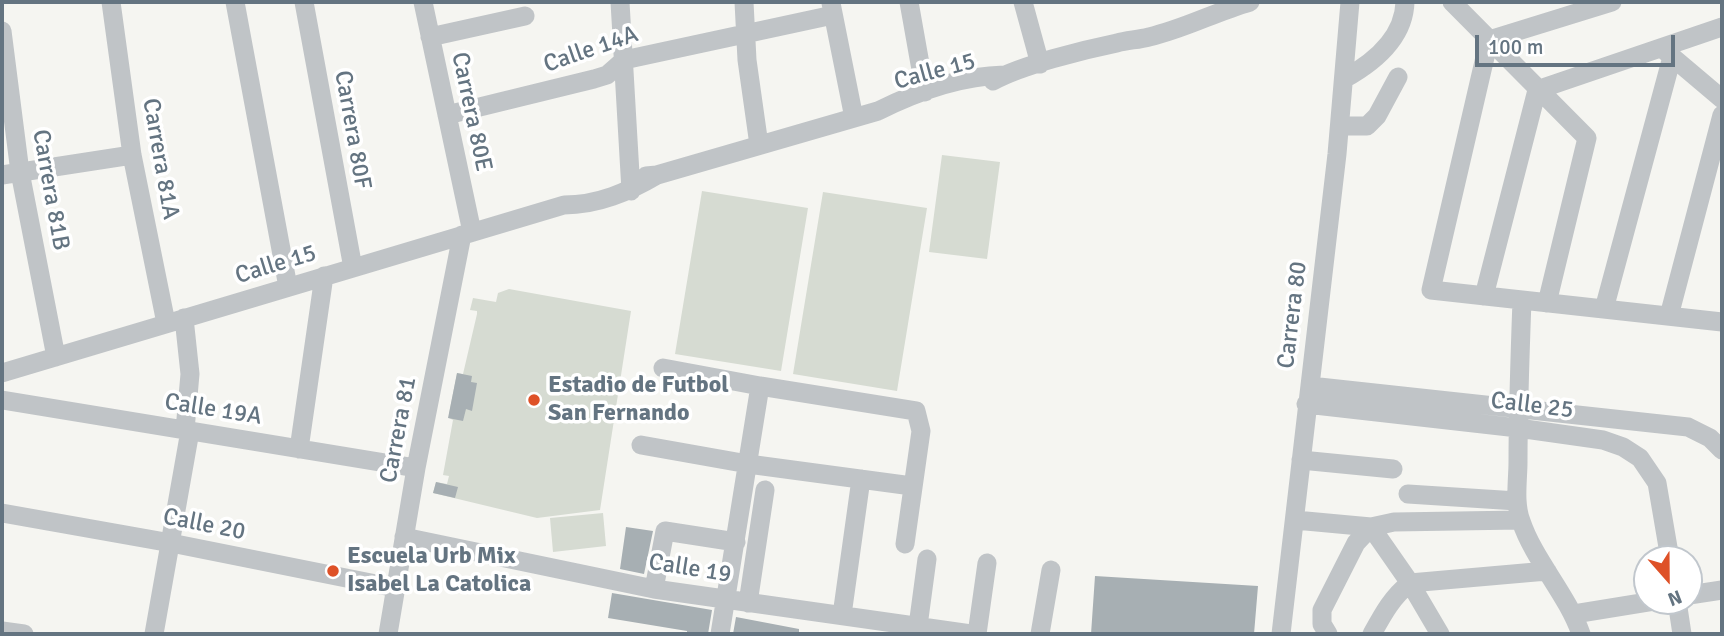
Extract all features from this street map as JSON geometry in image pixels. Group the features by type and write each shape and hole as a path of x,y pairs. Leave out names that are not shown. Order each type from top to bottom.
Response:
{"street":[{"name":"Carrera 81A","path":"111,2 132,155 175,321"},
{"path":"235,2 288,287"},
{"name":"Carrera 80F","path":"304,2 352,268"},
{"name":"Carrera 80E","path":"422,2 447,115 467,234"},
{"path":"621,2 631,184"},
{"path":"744,2 745,34 759,145"},
{"path":"909,2 925,92"},
{"path":"1023,2 1040,64"},
{"name":"Calle 15","path":"878,111 906,108 984,87 1004,75 1118,42 1143,26 1250,2"},
{"path":"1344,79 1368,66 1391,41 1405,2"},
{"path":"1452,2 1587,138 1547,303"},
{"path":"1489,40 1612,2"},
{"name":"Carrera 80","path":"1281,634 1340,126 1345,6"},
{"path":"832,8 854,118"},
{"name":"Calle 14A","path":"447,115 607,75 624,60 745,34 832,8"},
{"path":"430,37 525,16"},
{"path":"1538,90 1667,53 1722,27"},
{"name":"Carrera 81B","path":"2,31 11,173 56,357"},
{"path":"1489,40 1431,290 1722,322"},
{"path":"1667,53 1722,99"},
{"path":"1604,309 1667,53"},
{"name":"Calle 15","path":"2,373 564,205 580,192 631,184 878,111 925,92 981,76 1004,75"},
{"path":"1340,126 1367,126 1377,116 1398,77"},
{"path":"1484,296 1538,90"},
{"path":"1669,316 1722,115"},
{"path":"11,173 132,155"},
{"name":"Carrera 81","path":"388,634 416,468 467,234"},
{"path":"299,449 324,276"},
{"path":"1522,300 1518,419 1519,511 1547,570 1574,614 1581,634"},
{"path":"154,634 188,430 190,374 175,321"},
{"path":"663,368 916,411 921,431 905,544"},
{"path":"720,634 760,386"},
{"name":"Calle 25","path":"1308,395 1518,419 1688,427 1710,438 1722,450"},
{"name":"Calle 19A","path":"2,400 416,468"},
{"name":"Calle 25","path":"1518,419 1603,440 1623,447 1640,458 1657,483 1668,545"},
{"path":"641,445 748,464 912,486"},
{"path":"1301,460 1393,470"},
{"path":"842,615 860,479"},
{"path":"748,603 765,490"},
{"path":"1408,494 1519,511"},
{"path":"1295,520 1371,527 1394,522 1519,511"},
{"name":"Calle 20","path":"2,513 171,543 396,588"},
{"path":"1371,527 1410,583 1440,634"},
{"path":"1328,634 1322,624 1322,610 1356,543 1371,527"},
{"path":"654,589 665,531 736,542"},
{"name":"Calle 19","path":"404,537 654,589 974,634"},
{"path":"918,626 927,559"},
{"path":"974,634 987,563"},
{"path":"1040,634 1051,570"},
{"path":"1373,634 1386,608 1397,593 1410,583 1547,570"},
{"path":"1703,593 1722,590"},
{"path":"1574,614 1633,604"},
{"path":"1679,615 1682,634"},
{"path":"2,631 24,634"}],"shaded area":[{"path":"942,155 1000,162 987,259 929,252"},
{"path":"702,191 808,208 781,371 675,354"},
{"path":"823,192 927,208 897,391 793,374"},
{"name":"Estadio de Futbol San Fernando","path":"509,289 631,311 600,510 537,518 433,493 436,482 447,484 449,476 443,475 453,420 449,418 449,414 457,373 463,374 477,314 477,311 470,310 473,298 496,302 498,293"},
{"path":"603,513 606,546 553,552 550,518"}],"building":[{"path":"457,373 472,376 471,382 477,383 472,411 466,409 463,421 448,418"},
{"path":"436,482 458,487 455,498 433,493"},
{"path":"626,527 653,531 644,574 620,569"},
{"path":"1095,576 1258,586 1254,634 1091,634"},
{"path":"612,593 712,610 708,634 687,634 687,631 608,618"},
{"path":"736,617 799,629 799,634 733,634"}],"place":[{"name":"Estadio de Futbol San Fernando","path":"534,400"},
{"name":"Escuela Urb Mix Isabel La Catolica","path":"333,571"}]}
